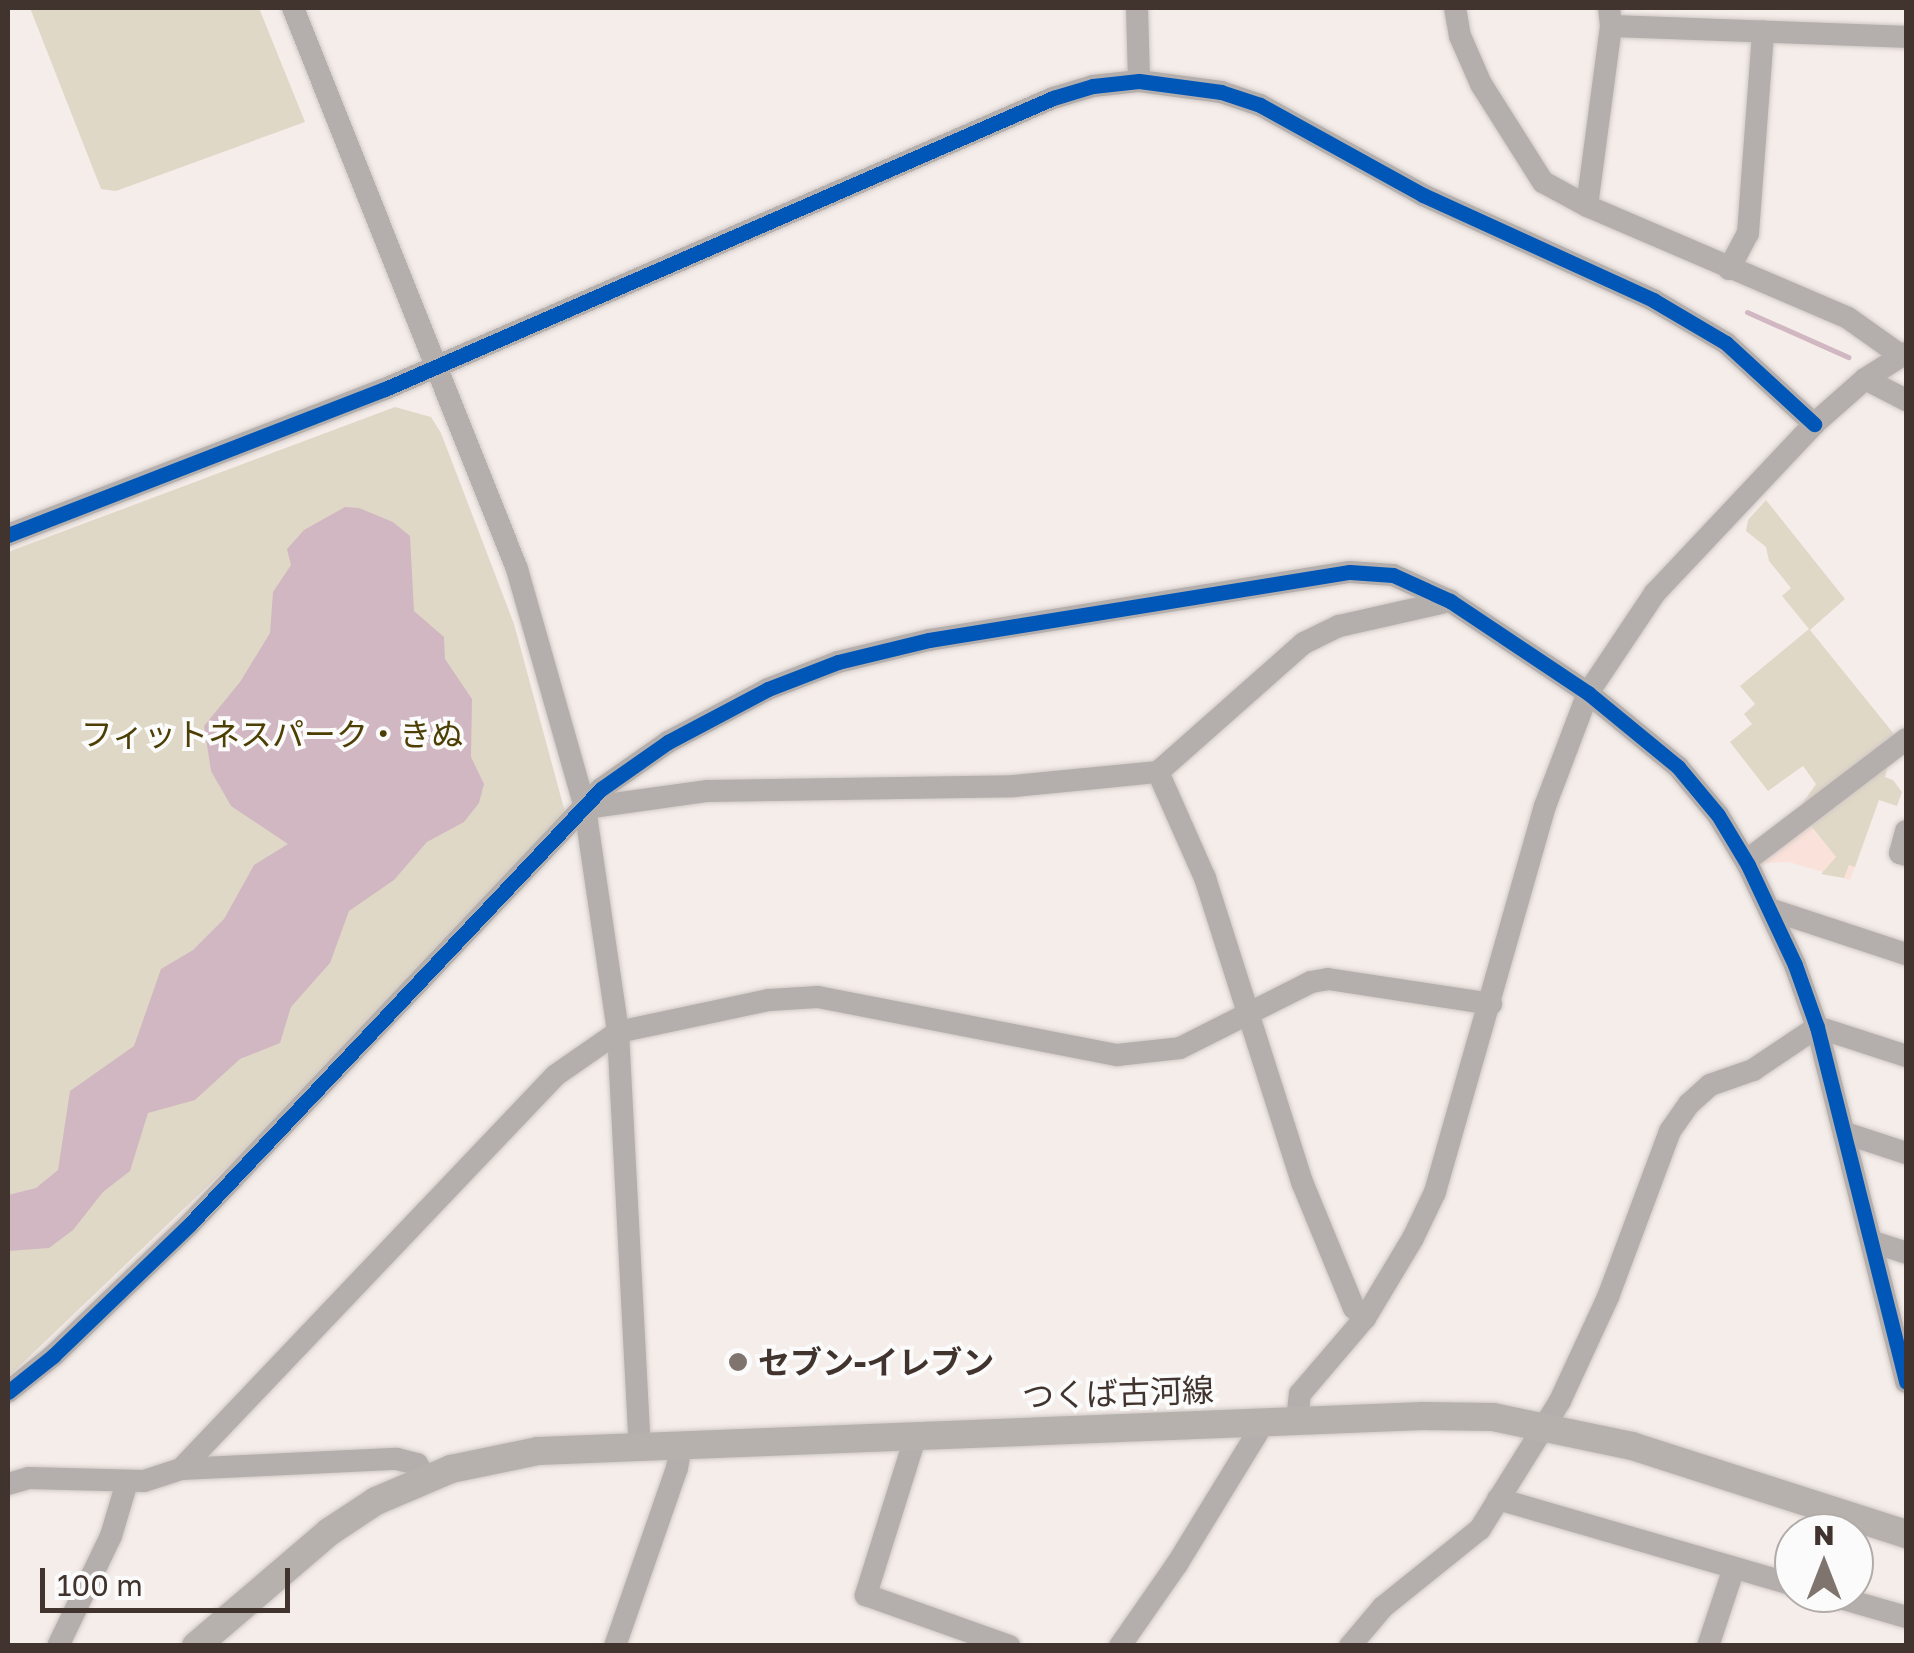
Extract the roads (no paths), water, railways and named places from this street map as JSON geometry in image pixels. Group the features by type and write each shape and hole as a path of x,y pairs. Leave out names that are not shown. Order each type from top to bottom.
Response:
{"main road":[{"name":"つくば古河線","path":"196,1646 329,1532 376,1501 426,1478 507,1455 640,1446 1458,1416 1543,1425 1748,1480 1906,1534"}],"street":[{"path":"293,8 517,569 585,808 618,1032 640,1446"},
{"path":"1137,8 1139,82"},
{"path":"1297,1421 1300,1394 1365,1318 1413,1238 1434,1192 1545,806 1588,692 1655,594 1814,424 1865,379 1903,354 1848,318 1587,206 1543,182 1481,84 1460,36 1454,8"},
{"path":"1587,206 1610,17 1762,32 1906,38"},
{"path":"1729,269 1748,233 1762,32"},
{"path":"8,535 439,366 1053,98 1093,86 1139,82 1221,92 1260,105 1423,195 1653,300 1726,344 1814,424"},
{"path":"1865,379 1906,400"},
{"path":"8,1392 53,1356 189,1225 619,774 668,742 768,689 838,662 928,640 1350,572 1404,579 1450,600 1588,692 1688,777 1746,861 1818,1027 1902,1348 1906,1382"},
{"path":"585,808 724,790 1014,786 1158,772 1304,643 1339,626 1450,600"},
{"path":"1746,861 1902,748"},
{"path":"1158,772 1206,878 1302,1182 1354,1308 1365,1318"},
{"path":"1906,831 1900,853 1906,855"},
{"path":"1769,909 1906,954"},
{"path":"181,1469 556,1076 618,1032 769,1000 818,997 1117,1055 1180,1048 1311,982 1328,979 1491,1004"},
{"path":"1818,1027 1906,1056"},
{"path":"1350,1646 1383,1607 1480,1529 1560,1401 1608,1298 1676,1122 1710,1085 1753,1070 1818,1027"},
{"path":"1848,1134 1906,1154"},
{"path":"1873,1242 1906,1253"},
{"path":"1120,1646 1177,1564 1264,1422"},
{"path":"916,1436 866,1595 1009,1646"},
{"path":"614,1646 677,1468 680,1445"},
{"path":"8,1484 29,1478 127,1482 181,1469 397,1459 417,1464 426,1478"},
{"path":"58,1646 112,1536 127,1482"},
{"path":"1498,1499 1774,1579"},
{"path":"1708,1646 1734,1568"},
{"path":"1874,1607 1906,1616"}],"waterway":[{"path":"1747,312 1848,357"}],"place":[{"name":"セブン-イレブン","path":"738,1362"}],"park label":[{"name":"フィットネスパーク・きぬ","path":"272,734"}]}
